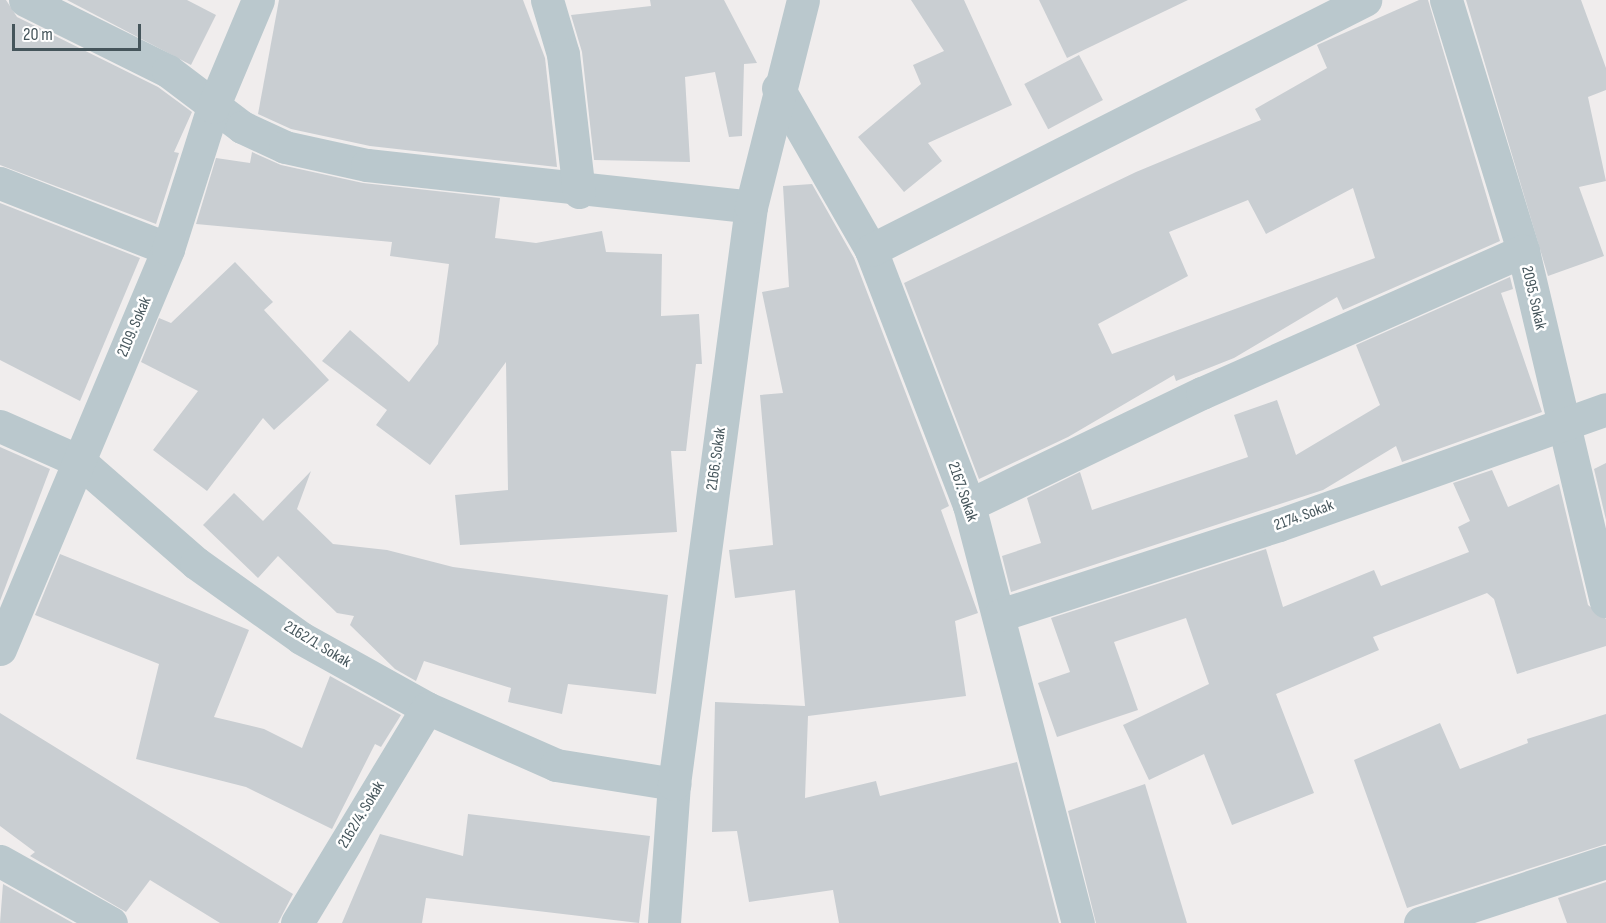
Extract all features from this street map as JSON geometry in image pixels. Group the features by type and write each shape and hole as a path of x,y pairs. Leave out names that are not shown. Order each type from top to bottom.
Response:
{"street":[{"path":"25,0 168,71 213,107 285,147 367,165 579,192 751,207"},
{"name":"2109. Sokak","path":"0,649 168,249 213,107 258,0"},
{"path":"547,0 563,54 579,192"},
{"name":"2166. Sokak","path":"664,923 674,784 751,207 778,88 803,0"},
{"path":"871,250 1365,0"},
{"name":"2095. Sokak","path":"1446,0 1523,251 1561,422 1606,601"},
{"name":"2167. Sokak","path":"778,88 871,250 969,505 1000,615 1078,923"},
{"path":"0,183 168,249"},
{"path":"969,505 1202,393 1523,251"},
{"name":"2174. Sokak","path":"1000,615 1280,525 1561,422 1606,409"},
{"name":"2162/1. Sokak","path":"0,426 79,461 196,563 301,638 427,708 556,765 674,784"},
{"name":"2162/4. Sokak","path":"297,923 427,708"},
{"path":"0,861 111,923"},
{"path":"1420,923 1606,862"}],"building":[{"path":"0,0 6,0 17,17 158,87 192,112 174,152 179,153 156,224 0,165"},
{"path":"67,0 187,0 216,15 191,65"},
{"path":"279,0 523,0 545,58 557,167 370,146 291,129 258,114"},
{"path":"650,0 724,0 757,63 744,64 742,136 729,137 715,72 685,77 690,162 594,160 582,52 571,15 651,6"},
{"path":"911,0 964,0 1012,105 928,143 942,161 904,192 858,137 921,84 913,65 944,51"},
{"path":"1039,0 1188,0 1067,58"},
{"path":"1419,0 1428,0 1500,241 1343,310 1337,297 1234,358 1176,381 1174,375 1068,437 979,479 904,283 1136,172 1261,120 1255,109 1327,68 1317,45","holes":["1353,188 1375,258 1112,354 1098,324 1188,276 1169,232 1248,200 1266,234"]},
{"path":"1466,0 1581,0 1606,68 1606,90 1588,97 1606,181 1579,187 1604,256 1548,276"},
{"path":"1079,55 1103,100 1048,129 1024,84"},
{"path":"252,152 281,165 363,183 500,198 495,238 536,243 602,231 606,252 662,254 661,316 699,314 702,364 696,364 686,451 671,451 677,532 460,545 455,495 508,490 506,362 430,465 376,425 387,410 322,361 350,330 409,382 438,344 449,264 390,256 392,242 196,224 216,158 250,163"},
{"path":"812,184 854,258 949,506 941,510 978,613 955,621 966,696 808,716 805,798 876,781 880,796 1017,762 1059,923 839,923 833,890 749,902 737,831 712,832 715,702 805,706 795,590 735,598 729,550 773,545 760,395 783,393 762,292 789,287 783,186"},
{"path":"0,203 140,258 80,401 0,360"},
{"path":"235,262 273,302 264,310 329,380 274,430 263,418 207,491 153,450 198,391 141,362 159,318 171,323"},
{"path":"1510,277 1513,289 1501,293 1542,412 1402,462 1396,446 1323,490 1011,592 1002,556 1041,543 1027,498 1080,472 1092,510 1248,457 1234,415 1277,400 1296,455 1380,405 1356,345"},
{"path":"0,447 50,469 0,601"},
{"path":"1606,463 1606,520 1594,469"},
{"path":"1492,470 1508,507 1559,484 1588,605 1606,619 1606,646 1517,674 1494,599 1487,593 1373,637 1379,650 1276,694 1314,793 1232,825 1204,754 1149,780 1123,725 1209,684 1186,618 1114,642 1138,710 1057,737 1038,683 1070,672 1051,618 1266,549 1283,607 1374,570 1381,586 1469,552 1458,527 1470,521 1453,483"},
{"path":"311,471 297,509 333,544 387,550 453,567 668,595 656,694 568,684 562,714 508,702 511,688 424,661 416,681 395,669 350,625 354,616 337,613 278,556 258,578 203,525 234,493 263,521"},
{"path":"60,554 249,630 214,717 264,729 302,748 330,676 401,715 381,747 375,744 332,829 246,787 136,759 159,664 35,615"},
{"path":"0,713 293,894 278,923 220,923 150,880 126,912 30,856 35,852 0,826"},
{"path":"1606,714 1606,844 1407,908 1354,760 1440,723 1460,769 1528,743 1527,739"},
{"path":"1145,784 1187,923 1096,923 1068,811"},
{"path":"468,814 650,836 639,923 426,898 422,923 342,923 380,834 463,856"},
{"path":"1606,882 1606,923 1567,923 1558,898"},
{"path":"3,884 73,923 0,923"}]}
